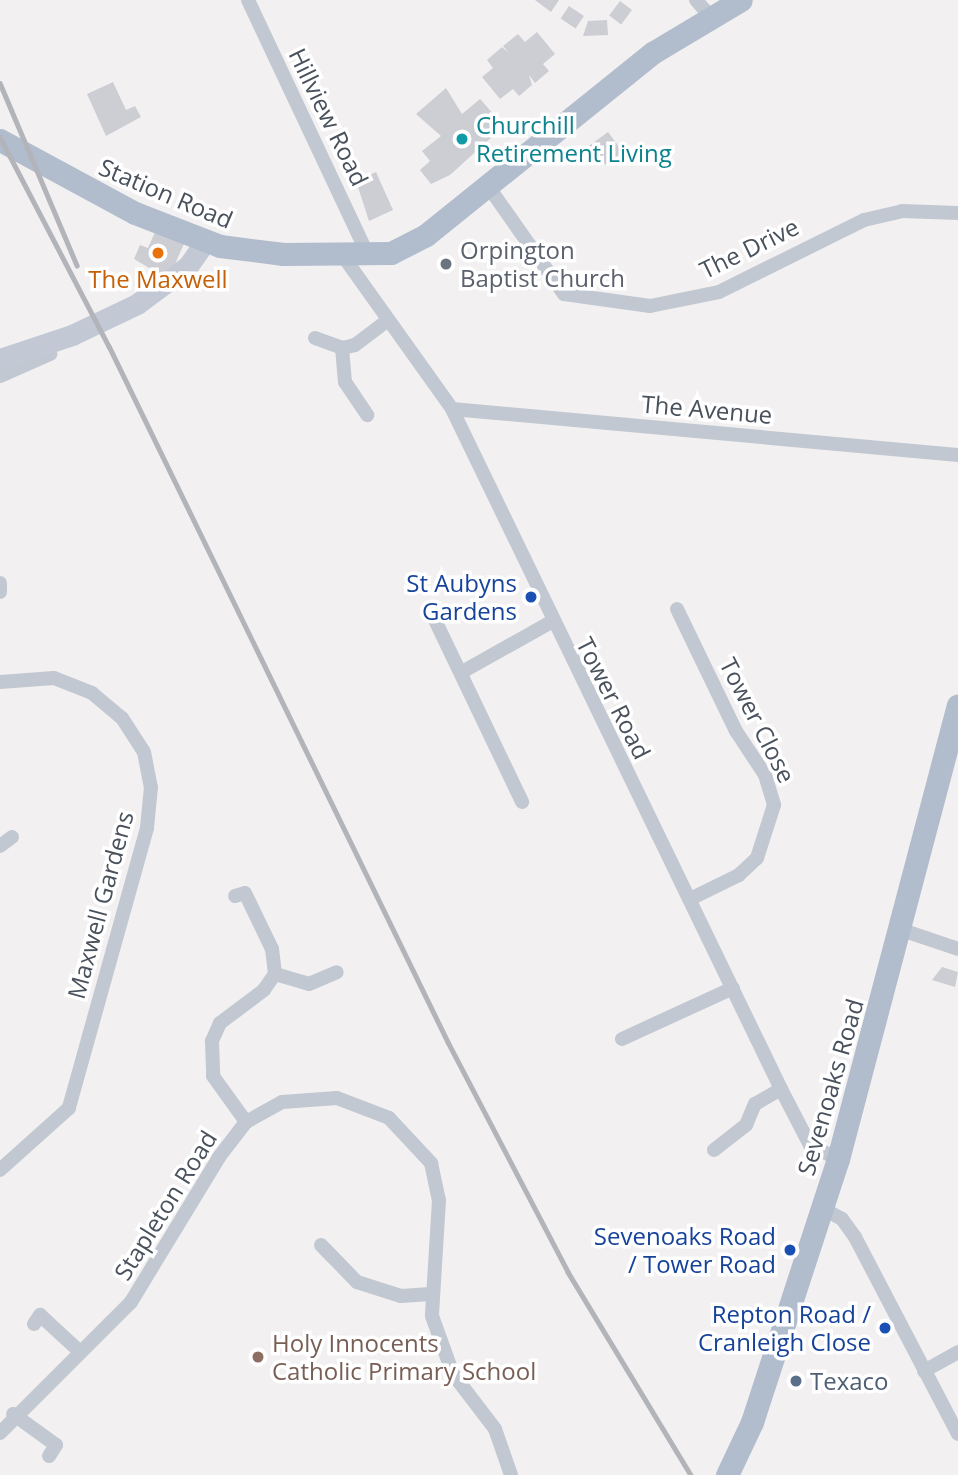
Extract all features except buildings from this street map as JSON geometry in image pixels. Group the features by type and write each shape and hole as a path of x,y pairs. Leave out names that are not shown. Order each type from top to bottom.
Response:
{"main road":[{"name":"Station Road","path":"0,140 38,164 205,242 245,251 368,255 408,246 488,186 704,8 741,0"},
{"name":"Sevenoaks Road","path":"727,1475 752,1422 838,1159 902,930 958,706"}],"street":[{"name":"Hillview Road","path":"248,0 368,255"},
{"name":"The Drive","path":"488,186 564,294 649,306 719,292 864,220 902,211 958,213"},
{"path":"0,359 72,335 137,304 188,266 205,242"},
{"name":"Tower Road","path":"343,256 452,409 551,622 781,1089 810,1145 838,1159"},
{"path":"315,338 342,348 355,345 387,320"},
{"path":"342,348 345,382 367,415"},
{"path":"0,376 50,354"},
{"name":"The Avenue","path":"452,409 958,455"},
{"path":"0,583 0,592"},
{"name":"Tower Close","path":"677,609 736,731 765,775 774,804 757,858 739,874 690,900"},
{"path":"434,618 522,802"},
{"path":"462,672 551,622"},
{"name":"Maxwell Gardens","path":"0,682 54,678 92,693 122,718 144,752 151,787 147,828 69,1108 0,1170"},
{"path":"0,846 12,837"},
{"path":"235,896 246,893 272,949 275,974 264,990 220,1023 212,1041 213,1076 246,1122"},
{"path":"902,930 958,948"},
{"path":"275,974 309,984 337,972"},
{"path":"622,1040 733,988"},
{"path":"714,1150 747,1125 755,1104 781,1089"},
{"name":"Stapleton Road","path":"0,1433 13,1414 131,1302 219,1157 246,1122 282,1102 337,1098 368,1105 408,1132 437,1182 431,1294 438,1337 453,1374 495,1429 511,1475"},
{"path":"822,1208 842,1219 856,1237 958,1434"},
{"path":"321,1245 357,1282 401,1296 431,1294"},
{"path":"34,1324 40,1315 79,1351"},
{"path":"924,1371 958,1352"},
{"path":"13,1414 56,1445 49,1456"}],"railway":[{"path":"0,83 77,265"},
{"path":"0,137 109,346 448,1042 568,1272 691,1475"}],"place":[{"name":"Churchill Retirement Living","path":"462,139"},
{"name":"The Maxwell","path":"158,253"},
{"name":"Orpington Baptist Church","path":"446,264"},
{"name":"St Aubyns Gardens","path":"531,597"},
{"name":"Sevenoaks Road / Tower Road","path":"790,1250"},
{"name":"Repton Road / Cranleigh Close","path":"885,1328"},
{"name":"Holy Innocents Catholic Primary School","path":"258,1357"},
{"name":"Texaco","path":"796,1381"}]}
